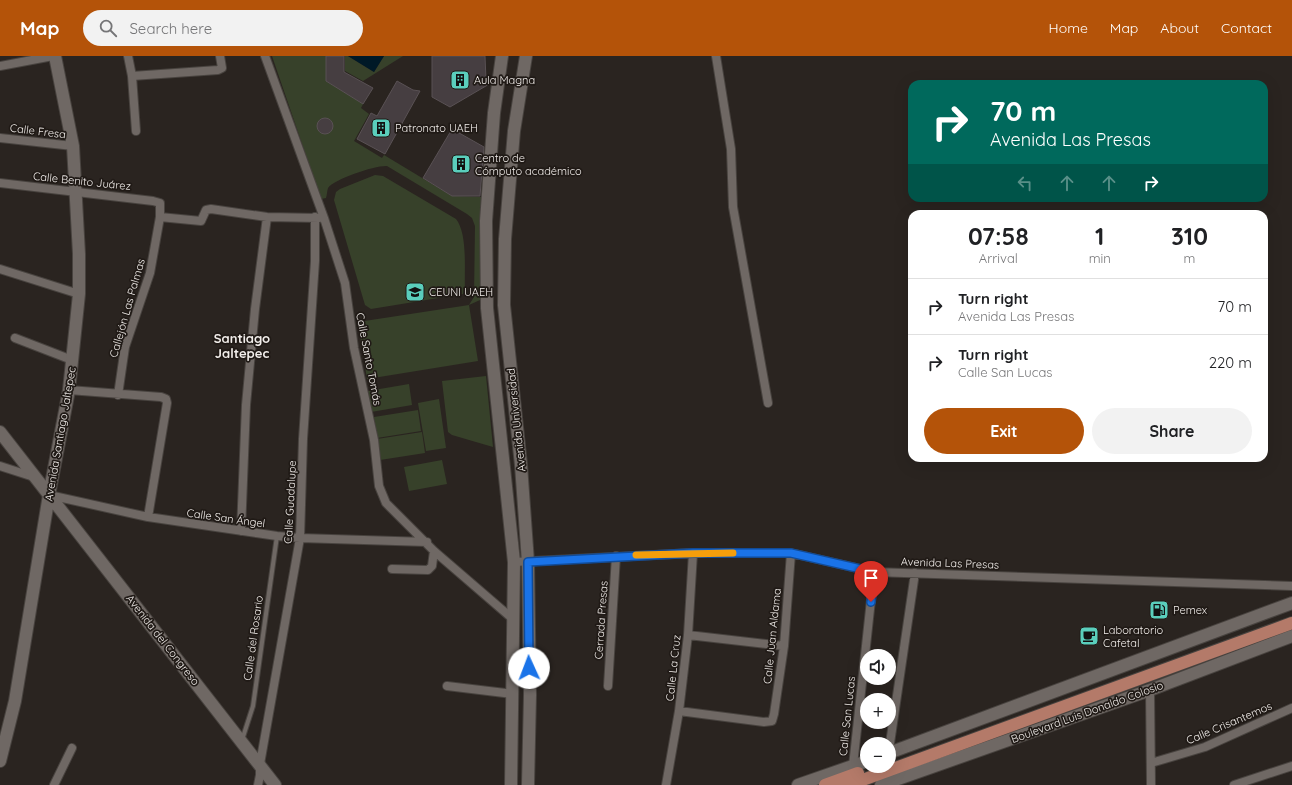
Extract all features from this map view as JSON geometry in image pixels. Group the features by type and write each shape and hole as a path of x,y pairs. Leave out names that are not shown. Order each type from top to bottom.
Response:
{"main road":[{"path":"896,759 1292,614"},
{"path":"825,785 848,782 1292,623"},
{"path":"848,782 853,766"},
{"path":"848,782 865,773"}],"street":[{"path":"0,66 54,56"},
{"name":"Avenida Santiago Jaltepec","path":"0,761 15,701 49,495 69,390 78,294 79,254 73,146 54,56"},
{"path":"128,56 132,76 136,131"},
{"path":"132,76 218,70 222,68 220,56"},
{"name":"Calle Santo Tomás","path":"265,56 324,218 345,283 354,348 374,440 379,486 382,496 386,502 427,542 434,551 514,620"},
{"name":"Avenida Universidad","path":"502,56 494,113 486,221 487,308 514,562 511,785"},
{"name":"Avenida Universidad","path":"526,56 514,131 505,240 504,305 521,465 528,562 530,695 528,785"},
{"path":"716,56 731,149 733,207 768,403"},
{"name":"Calle Fresa","path":"0,138 73,146"},
{"name":"Calle Benito Juárez","path":"0,183 153,200 160,203"},
{"name":"Callejón Las Palmas","path":"118,395 125,346 150,273 160,217 160,203"},
{"path":"160,217 201,221 206,210 211,209 267,217 324,218"},
{"path":"241,531 247,398 255,309 267,217"},
{"name":"Calle Guadalupe","path":"258,785 260,764 300,538 303,439 315,261 315,217"},
{"path":"0,269 78,294"},
{"path":"15,338 72,360"},
{"path":"69,390 118,395 161,397 166,399 167,403 148,517"},
{"name":"Avenida del Congreso","path":"0,432 275,785"},
{"path":"0,466 35,477"},
{"name":"Calle San Ángel","path":"49,495 148,517 277,536 427,542"},
{"path":"392,569 428,570 432,566 434,551"},
{"name":"Avenida Las Presas","path":"514,562 693,553 791,553 874,572 1292,586"},
{"name":"Calle La Cruz","path":"666,785 679,711 688,635 693,553"},
{"name":"Calle Juan Aldama","path":"679,711 764,722 772,721 784,646 791,553"},
{"name":"Cerrada Presas","path":"608,686 616,556"},
{"name":"Calle San Lucas","path":"853,766 874,572"},
{"path":"891,737 915,573"},
{"path":"896,750 1292,603"},
{"path":"688,635 784,646"},
{"name":"Boulevard Luis Donaldo Colosio","path":"884,784 1150,690 1292,636"},
{"path":"447,686 513,694"},
{"path":"1150,690 1151,785"},
{"name":"Calle Crisantemos","path":"1151,763 1205,747 1292,708"},
{"path":"54,785 72,748"},
{"path":"798,785 860,764"},
{"path":"1234,785 1292,766"}],"lane":[{"name":"Calle del Rosario","path":"242,741 253,706 277,536"}],"green space":[{"path":"272,56 326,56 326,81 363,104 361,108 369,114 354,141 382,158 384,155 452,196 482,197 480,300 469,305 474,297 475,226 472,218 467,214 387,166 365,170 332,184 328,188 326,198 321,199"},
{"path":"345,56 348,56 374,72 384,56 403,56 363,81 345,71"},
{"path":"375,175 383,176 456,219 460,226 464,243 465,290 463,294 371,309 365,305 334,200 336,192 340,189"},
{"path":"469,305 478,361 367,379 358,322"},
{"path":"486,376 493,447 452,435 448,432 442,381"},
{"path":"409,384 412,405 371,412 368,391"},
{"path":"439,399 446,448 426,451 418,403"},
{"path":"418,410 421,431 377,438 374,417"},
{"path":"422,432 425,453 380,460 377,439"},
{"path":"442,460 447,484 409,491 404,467"}],"water":[{"path":"348,56 384,56 374,72"}],"building":[{"path":"326,56 344,56 344,72 373,88 363,104 326,81"},
{"name":"Aula Magna","path":"432,56 485,56 486,80 491,81 491,83 450,107 432,97"},
{"name":"Patronato UAEH","path":"397,81 413,90 420,91 385,154 357,139 371,113 377,116"},
{"path":"322,118 328,118 333,123 331,132 328,134 322,134 317,129 317,123"},
{"name":"Centro de Cómputo académico","path":"452,129 484,147 480,196 452,196 423,178"}],"slow traffic":[{"path":"636,555 733,553"}],"place":[{"name":"Aula Magna","path":"460,80"},
{"name":"Patronato UAEH","path":"381,128"},
{"name":"Centro de Cómputo académico","path":"461,164"},
{"name":"CEUNI UAEH","path":"415,292"},
{"name":"Pemex","path":"1159,610"},
{"name":"Laboratorio Cafetal","path":"1089,636"}],"district":[{"name":"Santiago Jaltepec","path":"242,346"}],"route":[{"path":"529,668 528,562 693,553 791,553 874,572 871,602"}]}
